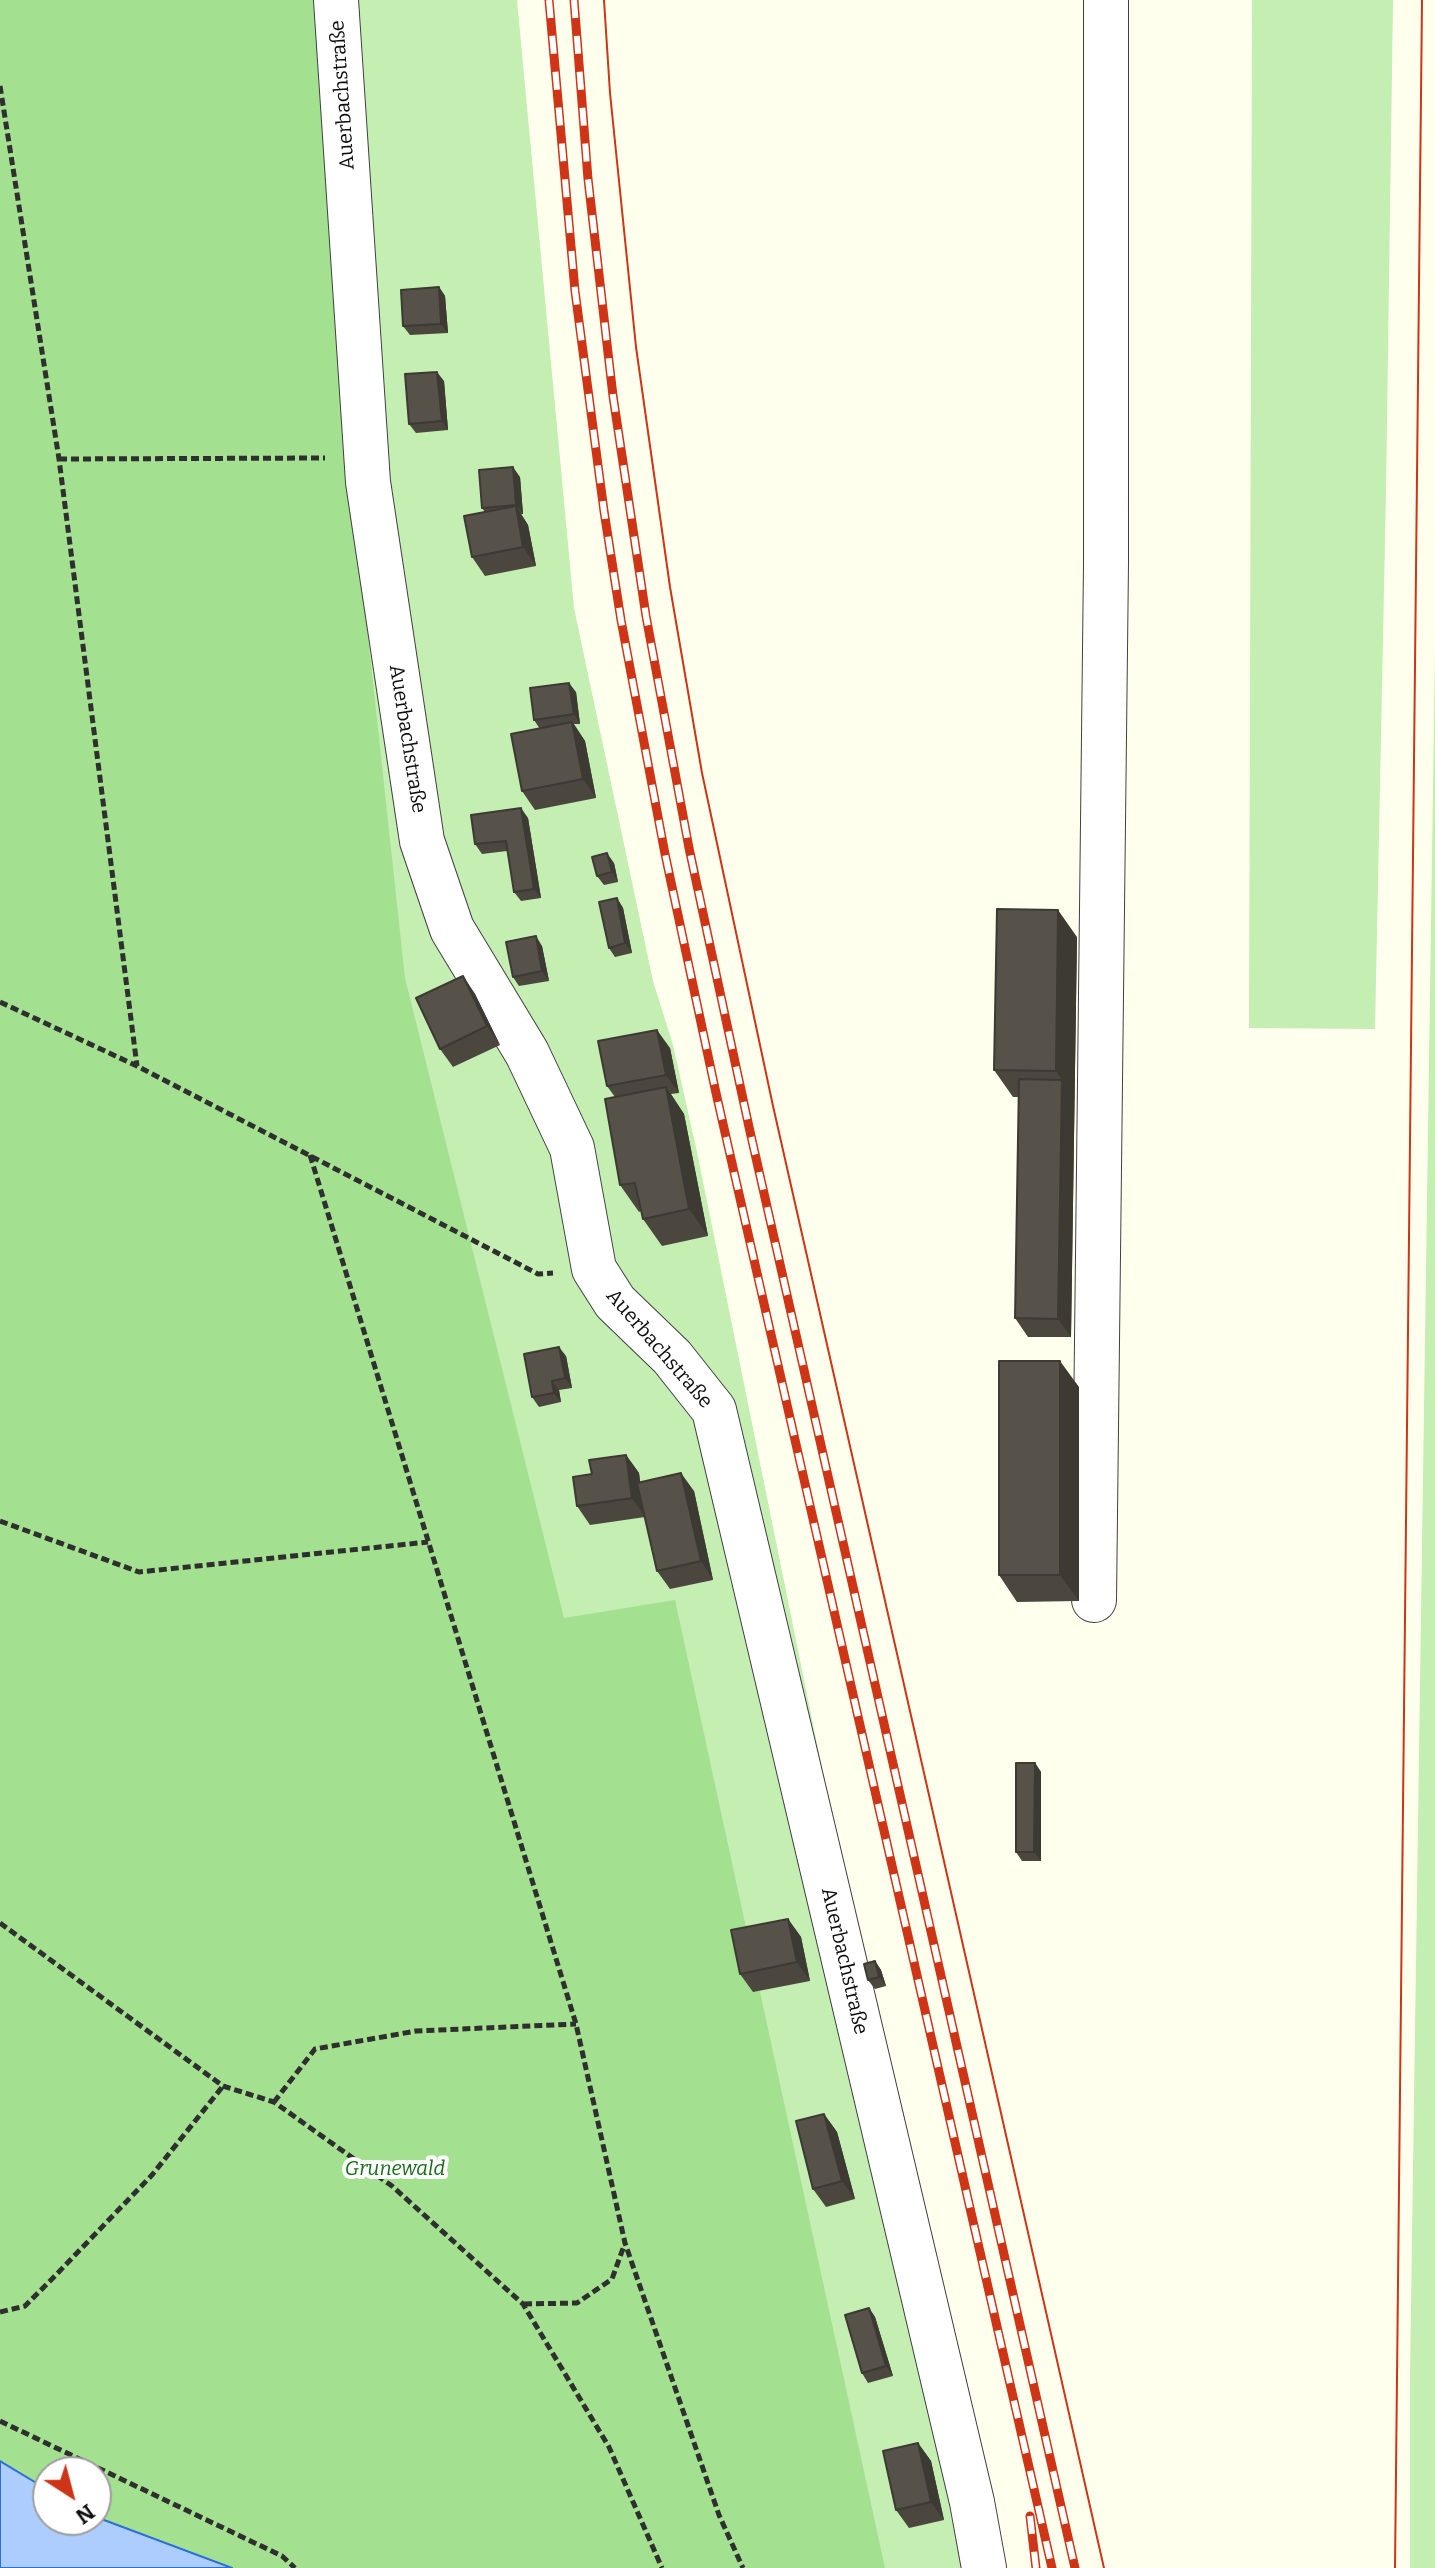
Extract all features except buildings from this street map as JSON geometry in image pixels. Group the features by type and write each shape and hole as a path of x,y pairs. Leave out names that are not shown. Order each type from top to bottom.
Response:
{"lane":[{"name":"Auerbachstraße","path":"336,0 366,458 422,841 452,929 527,1053 572,1148 594,1269 615,1302 672,1357 714,1410 972,2502 984,2568"},
{"path":"1094,1600 1106,563 1106,0"}],"path":[{"path":"0,86 59,459 137,1066"},
{"path":"59,459 366,458"},
{"path":"0,1002 137,1066 538,1274 594,1269"},
{"path":"310,1155 576,2024 625,2243 719,2515 743,2568"},
{"path":"0,1521 139,1572 428,1542"},
{"path":"0,1923 223,2086 274,2102 392,2186 523,2304 609,2447 662,2568"},
{"path":"274,2102 315,2049 416,2031 576,2024"},
{"path":"0,2312 25,2306 52,2279 152,2175 223,2086"},
{"path":"523,2304 577,2303 612,2279 625,2243"},
{"path":"0,2421 268,2549 295,2568"}],"green space":[{"name":"Grunewald","path":"0,0 517,0 574,608 653,981 673,1045 697,1152 889,2099 981,2441 996,2568 232,2568 112,2523 112,2456 32,2456 32,2480 0,2461"},
{"name":"Grunewald","path":"0,0 322,0 352,488 405,978 564,1618 675,1600 885,2568 232,2568 112,2523 112,2456 32,2456 32,2480 0,2461"},
{"path":"1252,0 1393,0 1375,1029 1249,1028"},
{"path":"1435,649 1435,2568 1410,2568 1410,2376"}],"water":[{"path":"0,2461 32,2480 32,2536 112,2536 112,2523 232,2568 0,2568"}],"tram line":[{"path":"604,0 610,93 636,347 670,587 702,773 773,1106 1104,2568"},
{"path":"1395,2568 1422,0"}],"railway":[{"path":"549,0 575,291 604,511 665,854 716,1093 1052,2568"},
{"path":"574,0 588,179 613,396 646,616 689,848 749,1127 1075,2568"},
{"path":"1030,2516 1036,2568"}]}
